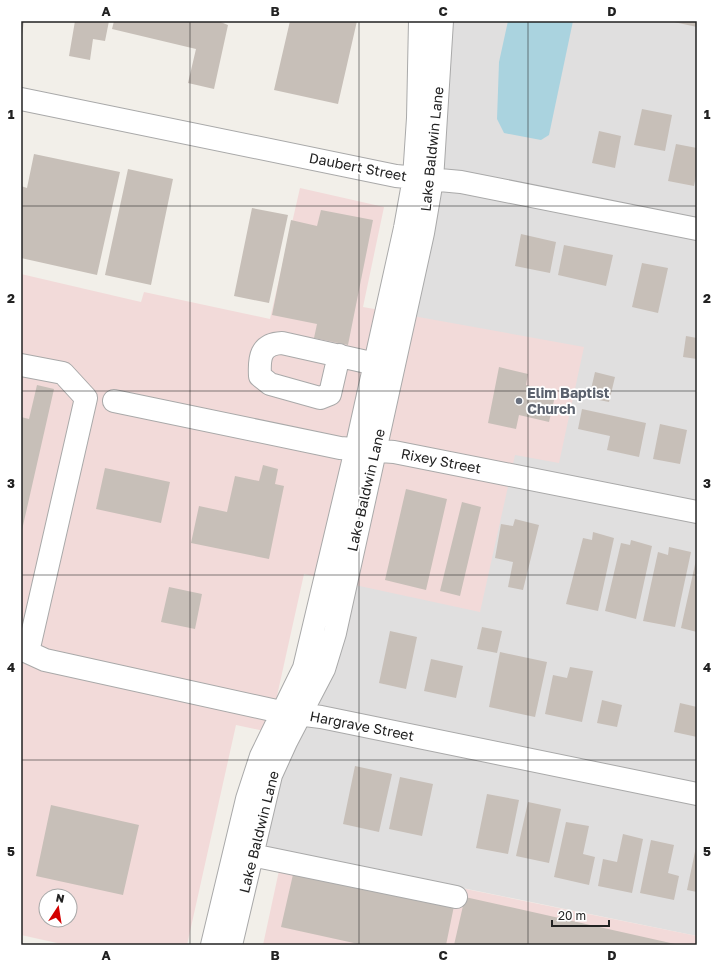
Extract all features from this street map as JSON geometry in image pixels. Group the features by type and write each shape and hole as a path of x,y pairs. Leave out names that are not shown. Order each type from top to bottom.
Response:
{"street":[{"name":"Lake Baldwin Lane","path":"212,945 247,799 261,756 290,713 324,669 334,633 366,450 384,366 423,233 423,179 418,118 420,21"},
{"name":"Lake Baldwin Lane","path":"423,179 442,21"},
{"name":"Daubert Street","path":"21,99 396,176 461,182 697,229"},
{"path":"339,354 384,366"},
{"path":"21,365 63,373 86,398 25,651"},
{"name":"Rixey Street","path":"114,401 340,448 394,452 697,512"},
{"name":"Hargrave Street","path":"25,651 45,660 290,713 697,794"},
{"name":"Lake Baldwin Lane","path":"231,945 271,775 290,713"},
{"path":"252,855 456,897"}],"shaded area":[{"path":"450,21 697,21 697,936 263,847"},
{"path":"300,188 384,207 363,307 584,347 559,463 515,455 480,612 304,574 269,732 236,725 187,945 66,945 21,935 21,274 141,302 144,292 270,319"},
{"path":"283,852 697,936 697,945 263,945"}],"water":[{"path":"508,21 573,21 549,135 541,140 504,133 497,119 499,62"}],"building":[{"path":"21,21 24,21 22,35 21,35"},
{"path":"75,21 109,21 105,41 93,39 90,60 69,56"},
{"path":"114,21 218,21 228,25 214,89 188,83 196,49 112,29"},
{"path":"290,21 357,21 338,104 274,90"},
{"path":"697,21 697,27 674,22"},
{"path":"642,109 672,115 665,151 634,145"},
{"path":"599,131 621,136 615,168 592,163"},
{"path":"676,144 697,148 697,171 694,186 668,181"},
{"path":"34,154 120,172 97,275 21,258 21,186 27,188"},
{"path":"128,169 173,179 151,285 105,275"},
{"path":"252,208 288,215 269,303 234,296"},
{"path":"321,210 373,220 348,345 314,338 317,324 272,315 291,220 317,226"},
{"path":"521,234 556,242 550,273 515,266"},
{"path":"564,245 613,255 606,286 558,275"},
{"path":"642,263 668,268 658,313 632,307"},
{"path":"686,336 697,338 697,359 683,357"},
{"path":"499,367 528,374 526,385 556,392 549,422 519,415 516,429 488,423"},
{"path":"595,372 615,377 609,402 589,398"},
{"path":"37,385 54,389 22,530 21,417 29,419"},
{"path":"582,409 646,423 639,457 607,450 610,436 578,429"},
{"path":"660,424 687,430 680,464 653,459"},
{"path":"263,465 278,469 275,484 284,486 269,559 191,543 199,506 227,512 235,476 259,481"},
{"path":"105,468 170,482 161,523 96,509"},
{"path":"406,489 447,499 426,590 385,580"},
{"path":"462,502 481,507 460,596 440,591"},
{"path":"515,519 539,525 523,590 508,587 513,562 495,558 501,524 513,526"},
{"path":"593,532 614,538 598,611 566,604 583,538 592,540"},
{"path":"631,540 652,546 636,619 605,611 621,543 630,545"},
{"path":"669,547 691,552 675,627 643,621 658,552 668,555"},
{"path":"697,560 697,632 681,628"},
{"path":"169,587 202,594 195,629 161,622"},
{"path":"482,627 502,631 497,653 477,649"},
{"path":"390,631 417,637 406,689 379,683"},
{"path":"500,652 547,662 535,717 489,707"},
{"path":"431,659 463,666 456,698 424,691"},
{"path":"570,667 593,671 582,722 545,714 553,675 567,678"},
{"path":"602,700 622,705 617,727 597,723"},
{"path":"680,703 697,707 697,737 674,732"},
{"path":"355,766 392,774 379,832 343,824"},
{"path":"400,777 433,784 422,836 389,829"},
{"path":"487,794 519,800 508,854 476,848"},
{"path":"528,802 561,809 549,863 516,856"},
{"path":"51,805 139,825 123,895 36,876"},
{"path":"566,822 589,826 583,854 595,857 589,885 554,877"},
{"path":"623,834 643,839 632,893 598,886 603,859 617,862"},
{"path":"651,840 674,845 668,873 679,876 674,900 640,893"},
{"path":"697,847 697,892 687,890"},
{"path":"294,870 454,906 446,945 363,945 281,927"},
{"path":"465,897 675,944 454,945"}],"place":[{"name":"Elim Baptist Church","path":"519,401"}]}
